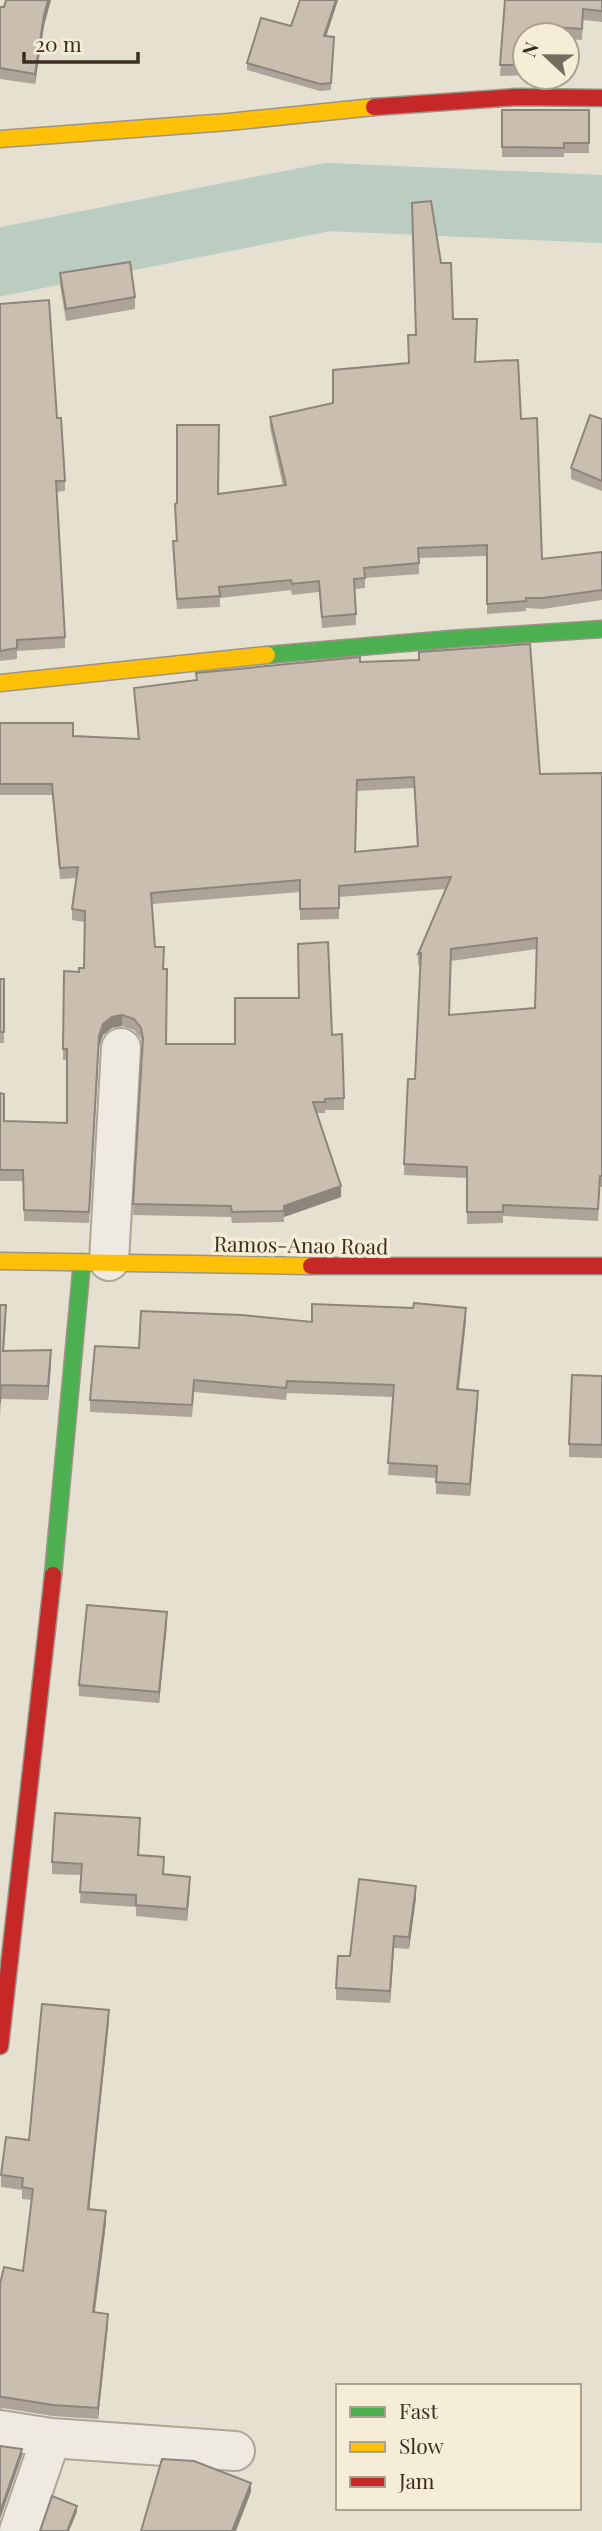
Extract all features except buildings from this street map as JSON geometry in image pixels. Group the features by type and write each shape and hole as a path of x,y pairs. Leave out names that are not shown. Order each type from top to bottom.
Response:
{"street":[{"path":"0,139 509,97 602,98"},
{"path":"0,683 292,653 521,633 602,629"},
{"path":"0,2046 54,1578 121,1048"},
{"name":"Ramos-Anao Road","path":"0,1261 341,1266 602,1266"},
{"path":"0,2430 51,2438 235,2451"},
{"path":"19,2531 51,2438"}],"waterway":[{"path":"0,262 328,197 602,209"}],"traffic: fast":[{"path":"267,655 602,629"},
{"path":"53,1575 82,1262"}],"traffic: slow":[{"path":"0,139 228,122 374,107"},
{"path":"0,683 267,655"},
{"path":"0,1261 311,1266"}],"traffic: jam":[{"path":"374,107 517,97 602,98"},
{"path":"311,1266 602,1266"},
{"path":"0,2046 53,1575"}]}
